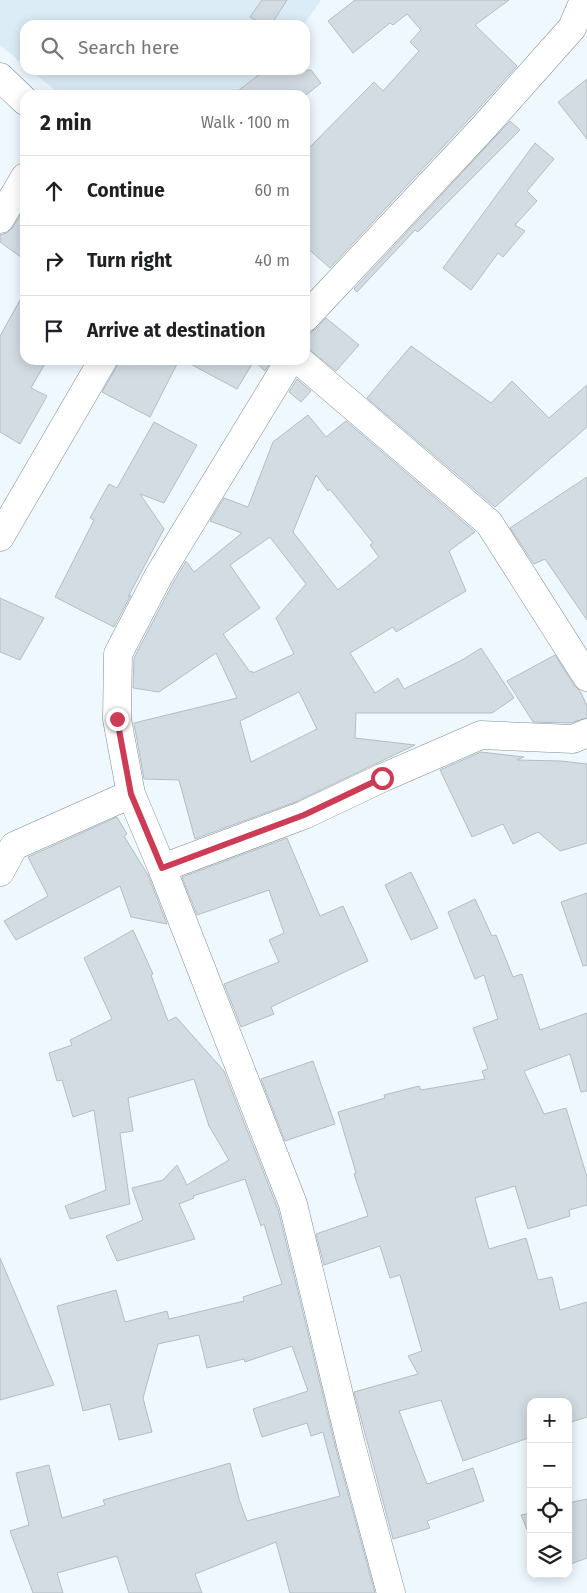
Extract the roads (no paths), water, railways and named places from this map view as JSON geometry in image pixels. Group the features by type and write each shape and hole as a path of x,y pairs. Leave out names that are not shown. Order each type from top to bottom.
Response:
{"street":[{"path":"310,313 483,128 572,28 584,0"},
{"path":"0,76 20,96"},
{"path":"0,219 20,185"},
{"path":"0,537 100,365"},
{"path":"287,365 159,575 118,654 117,719 131,794 162,868 293,1204 351,1445 391,1593"},
{"path":"305,365 489,523 587,677"},
{"path":"162,868 304,815 382,778 481,735 574,739 587,733"},
{"path":"0,872 14,846 131,794"}]}
